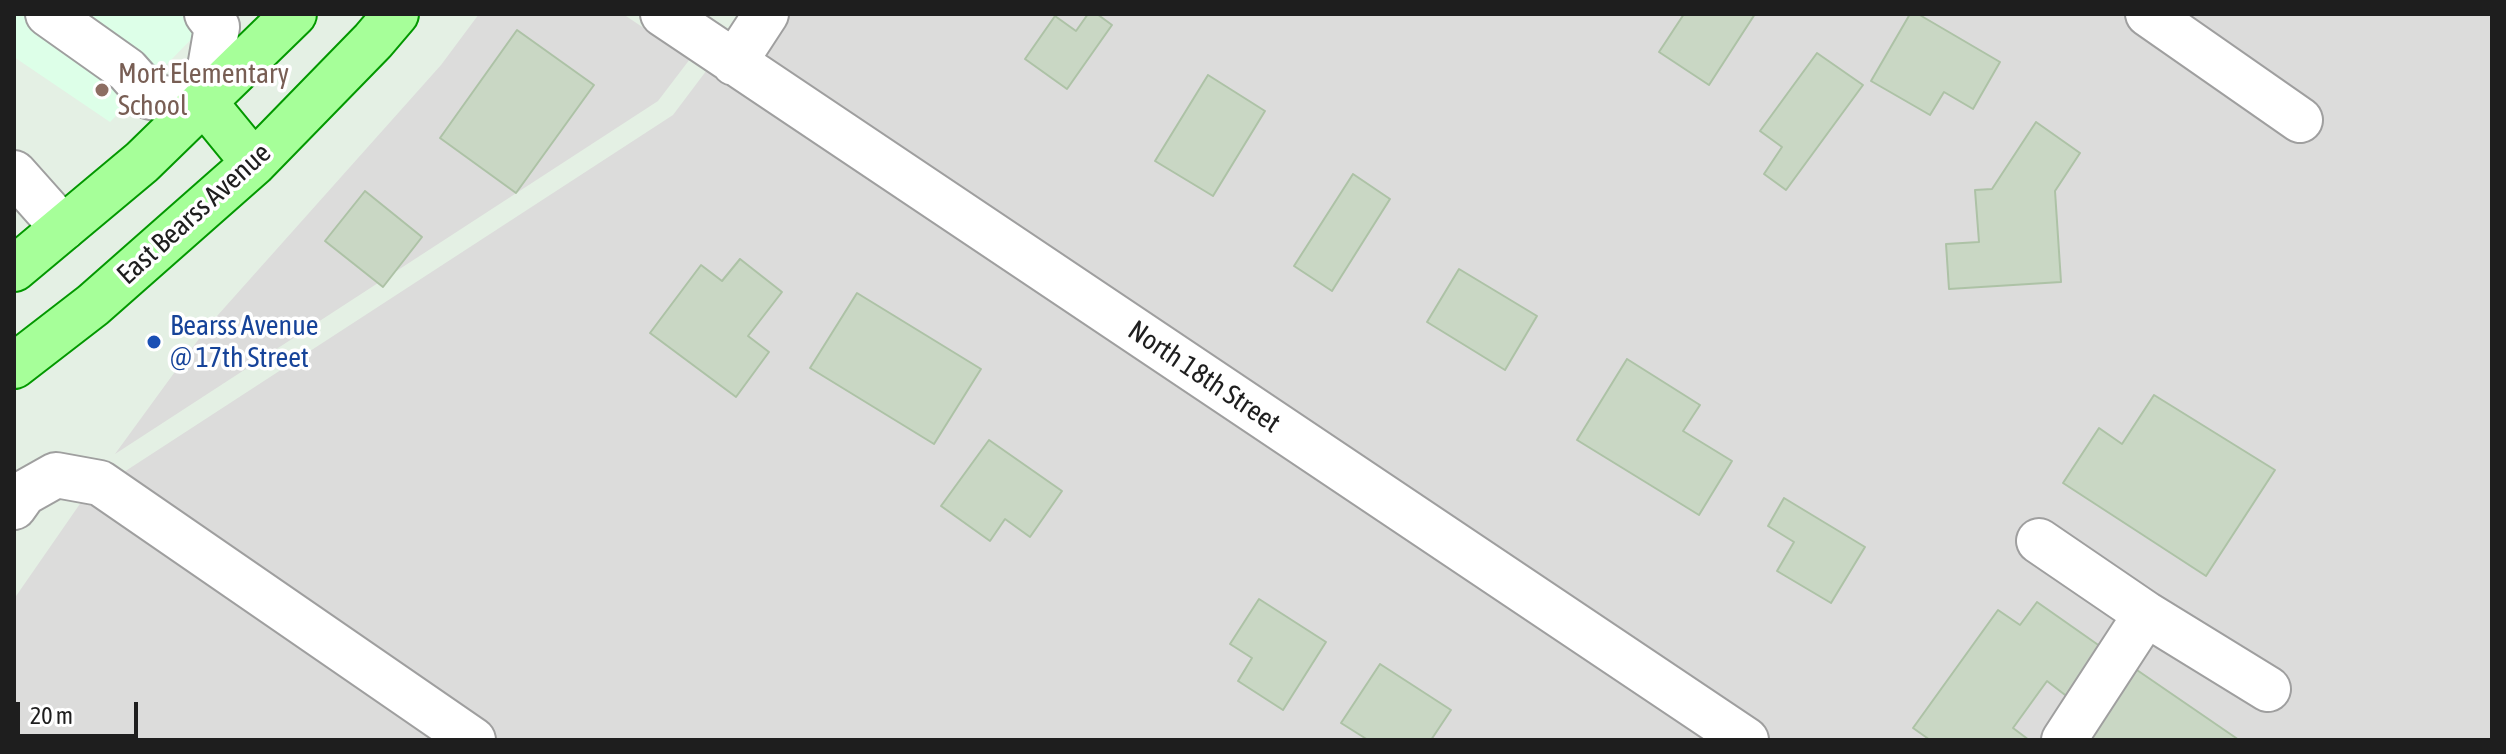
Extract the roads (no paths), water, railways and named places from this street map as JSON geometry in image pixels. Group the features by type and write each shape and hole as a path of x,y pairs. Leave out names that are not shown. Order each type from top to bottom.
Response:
{"main road":[{"path":"14,269 142,162 294,14"},
{"name":"East Bearss Avenue","path":"14,366 93,305 254,163 396,14"},
{"path":"204,102 254,163"}],"street":[{"path":"48,14 127,70 151,97 204,102 217,27 207,14"},
{"path":"734,63 766,14"},
{"path":"2148,14 2300,120"},
{"name":"North 18th Street","path":"677,18 734,63 1746,740"},
{"path":"14,173 63,228"},
{"path":"14,507 24,493 56,475 100,483 473,740"},
{"path":"2039,541 2146,614 2268,689"},
{"path":"2064,740 2146,614"}],"place":[{"name":"Mort Elementary School","path":"102,90"},
{"name":"Bearss Avenue @ 17th Street","path":"154,342"}]}
